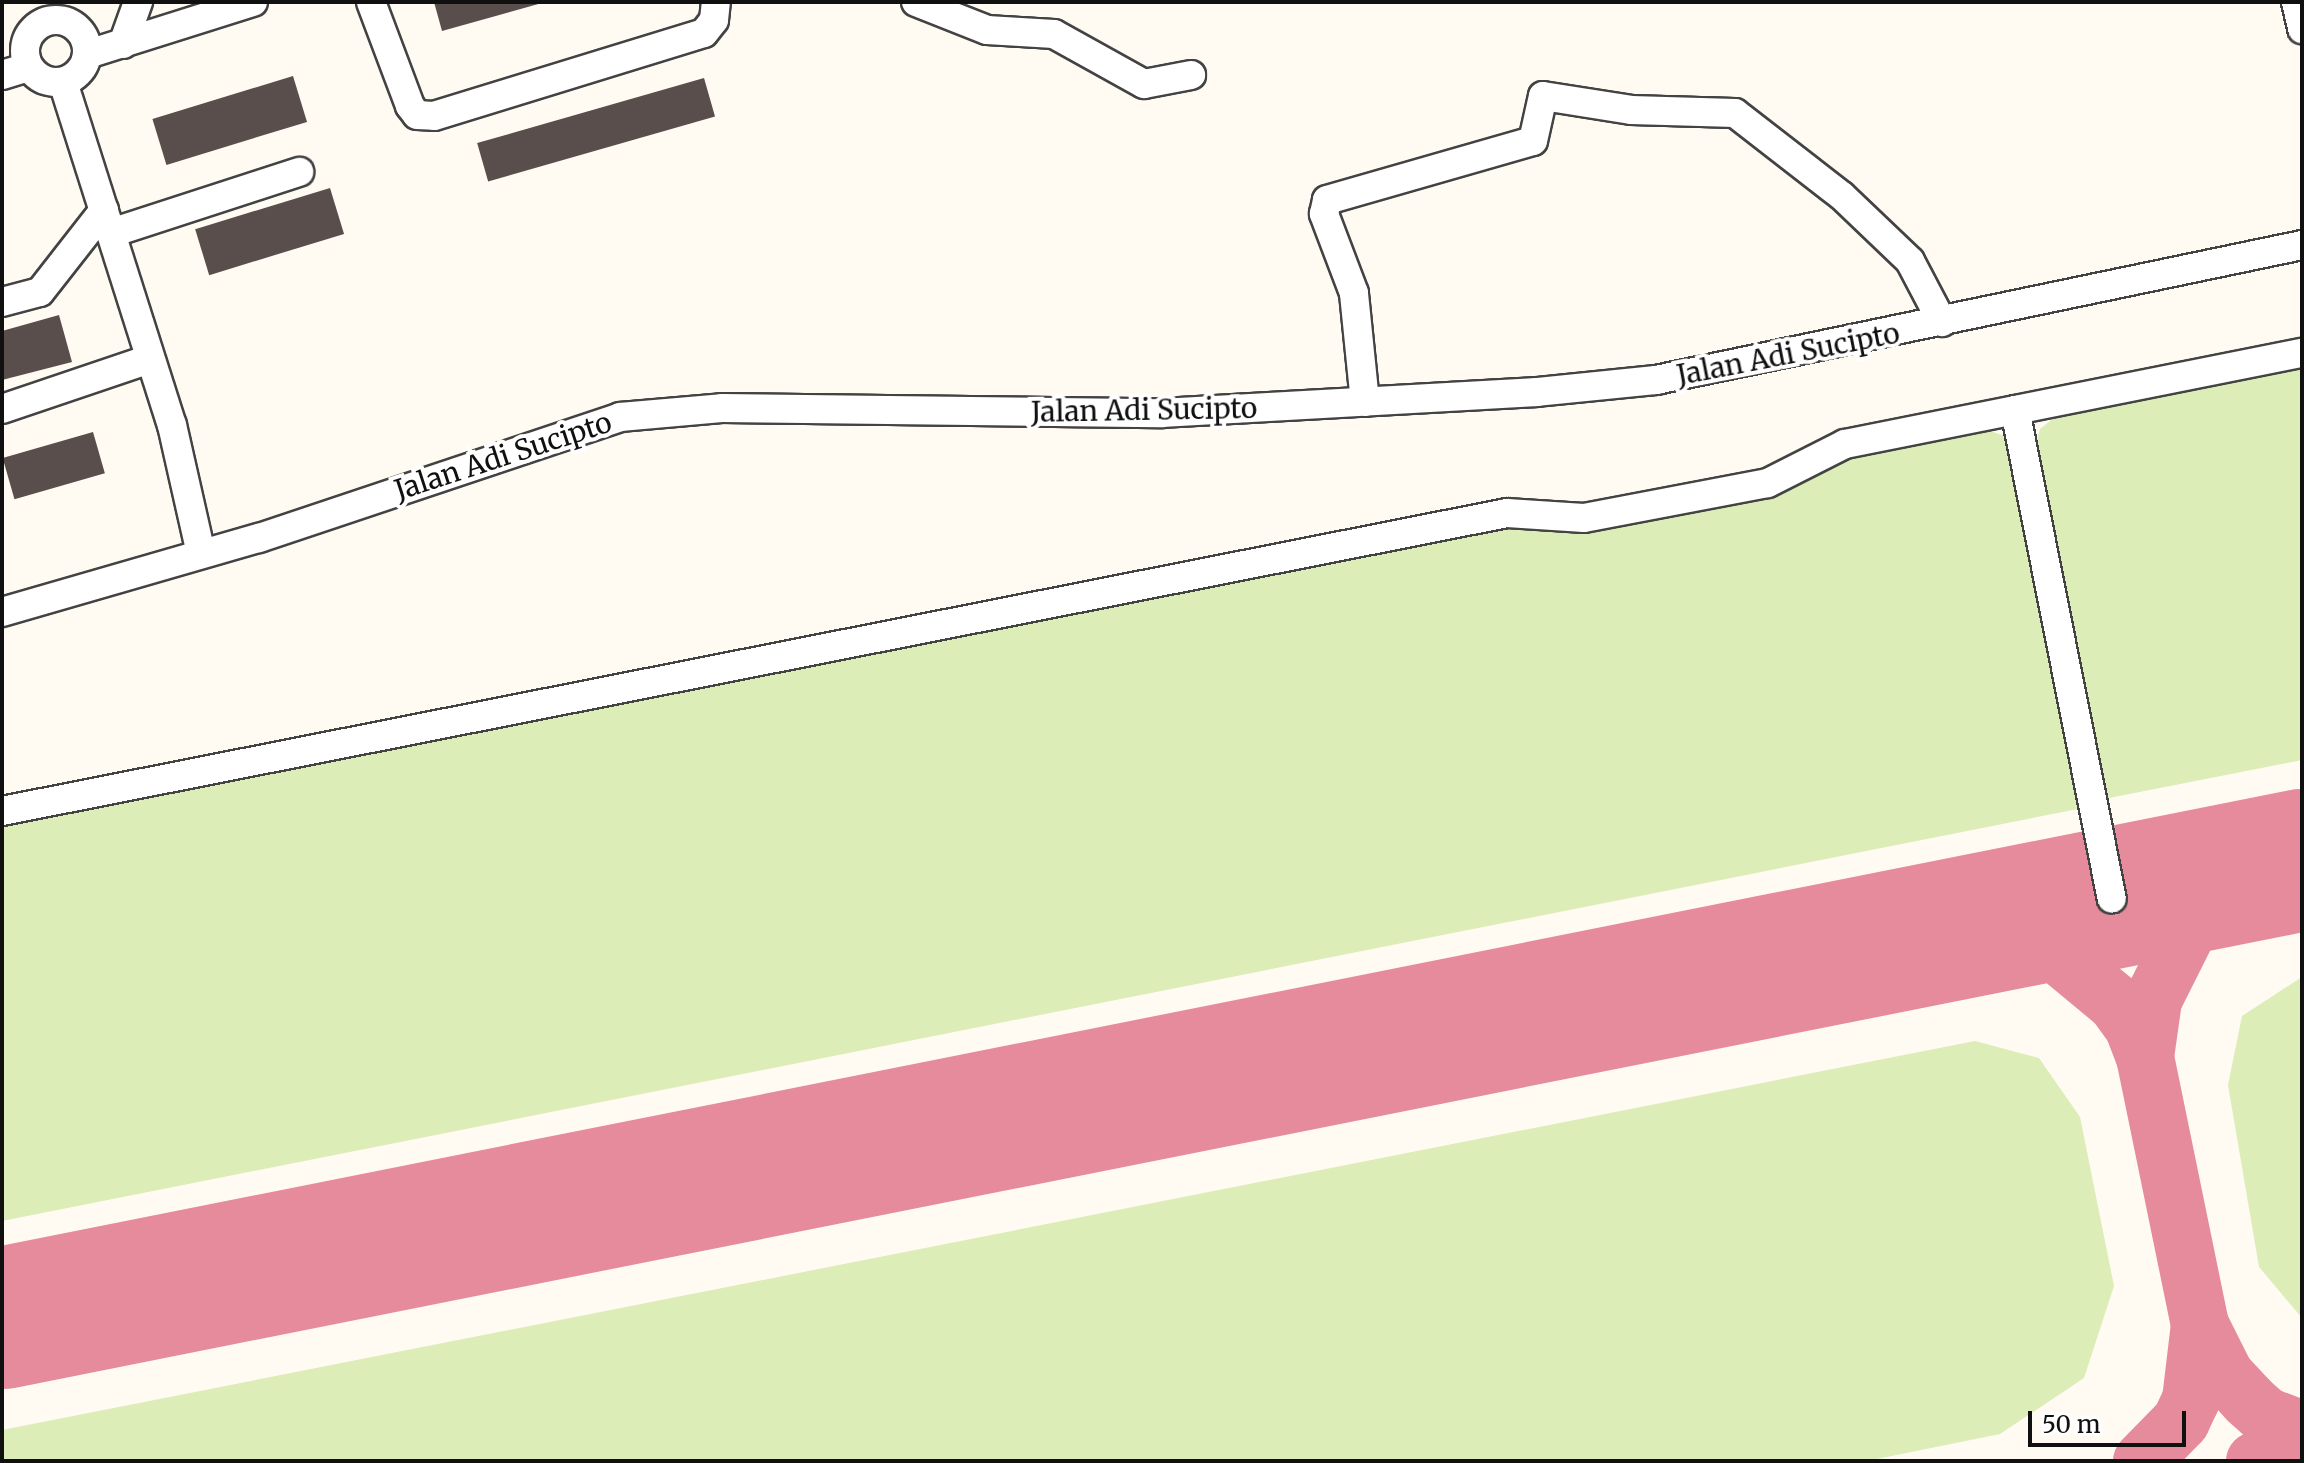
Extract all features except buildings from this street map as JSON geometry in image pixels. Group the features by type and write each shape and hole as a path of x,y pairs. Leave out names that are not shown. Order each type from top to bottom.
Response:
{"street":[{"path":"123,44 138,2"},
{"path":"88,54 253,2"},
{"path":"371,2 410,106 417,115 434,116 704,33 714,20 716,2"},
{"path":"916,2 987,30 1054,34 1144,84 1191,75"},
{"path":"2296,2 2302,29"},
{"path":"49,20 69,22 83,35 88,54 80,72 63,82 16,71 32,30 49,20"},
{"path":"63,82 172,425 201,554"},
{"path":"1365,402 1354,293 1324,214 1327,200 1533,141 1543,96 1631,110 1735,113 1842,196 1910,261 1942,322"},
{"path":"2,302 40,292 108,221 299,172"},
{"name":"Jalan Adi Sucipto","path":"2,612 201,554 620,417 722,408 1161,413 1365,402 1656,380 2302,245"},
{"path":"2,811 1507,513 1584,518 1768,483 1830,448 2302,353"},
{"path":"2,409 150,359"},
{"path":"2015,410 2112,898"}],"green space":[{"path":"2302,366 2302,760 2104,799 2034,451 2040,429 2059,414"},
{"path":"1981,428 2005,436 2016,457 2088,807 2,1221 2,826 1516,523 1584,532 1777,492 1825,457"},
{"path":"2302,977 2302,1318 2259,1267 2228,1085 2242,1016"},
{"path":"1975,1041 2039,1058 2080,1117 2114,1286 2084,1378 2000,1434 1867,1461 2,1461 2,1430"}],"taxiway":[{"path":"2145,1057 2153,1000 2188,930 2208,906 2264,868"},
{"path":"1948,931 2016,936 2058,955 2116,1003 2133,1026 2145,1057 2200,1325 2225,1375 2248,1400 2266,1416 2302,1430"},
{"path":"2142,1461 2181,1421 2191,1400 2200,1325"},
{"path":"2255,1461 2302,1452"}],"runway":[{"path":"2,1318 2302,860"}]}
